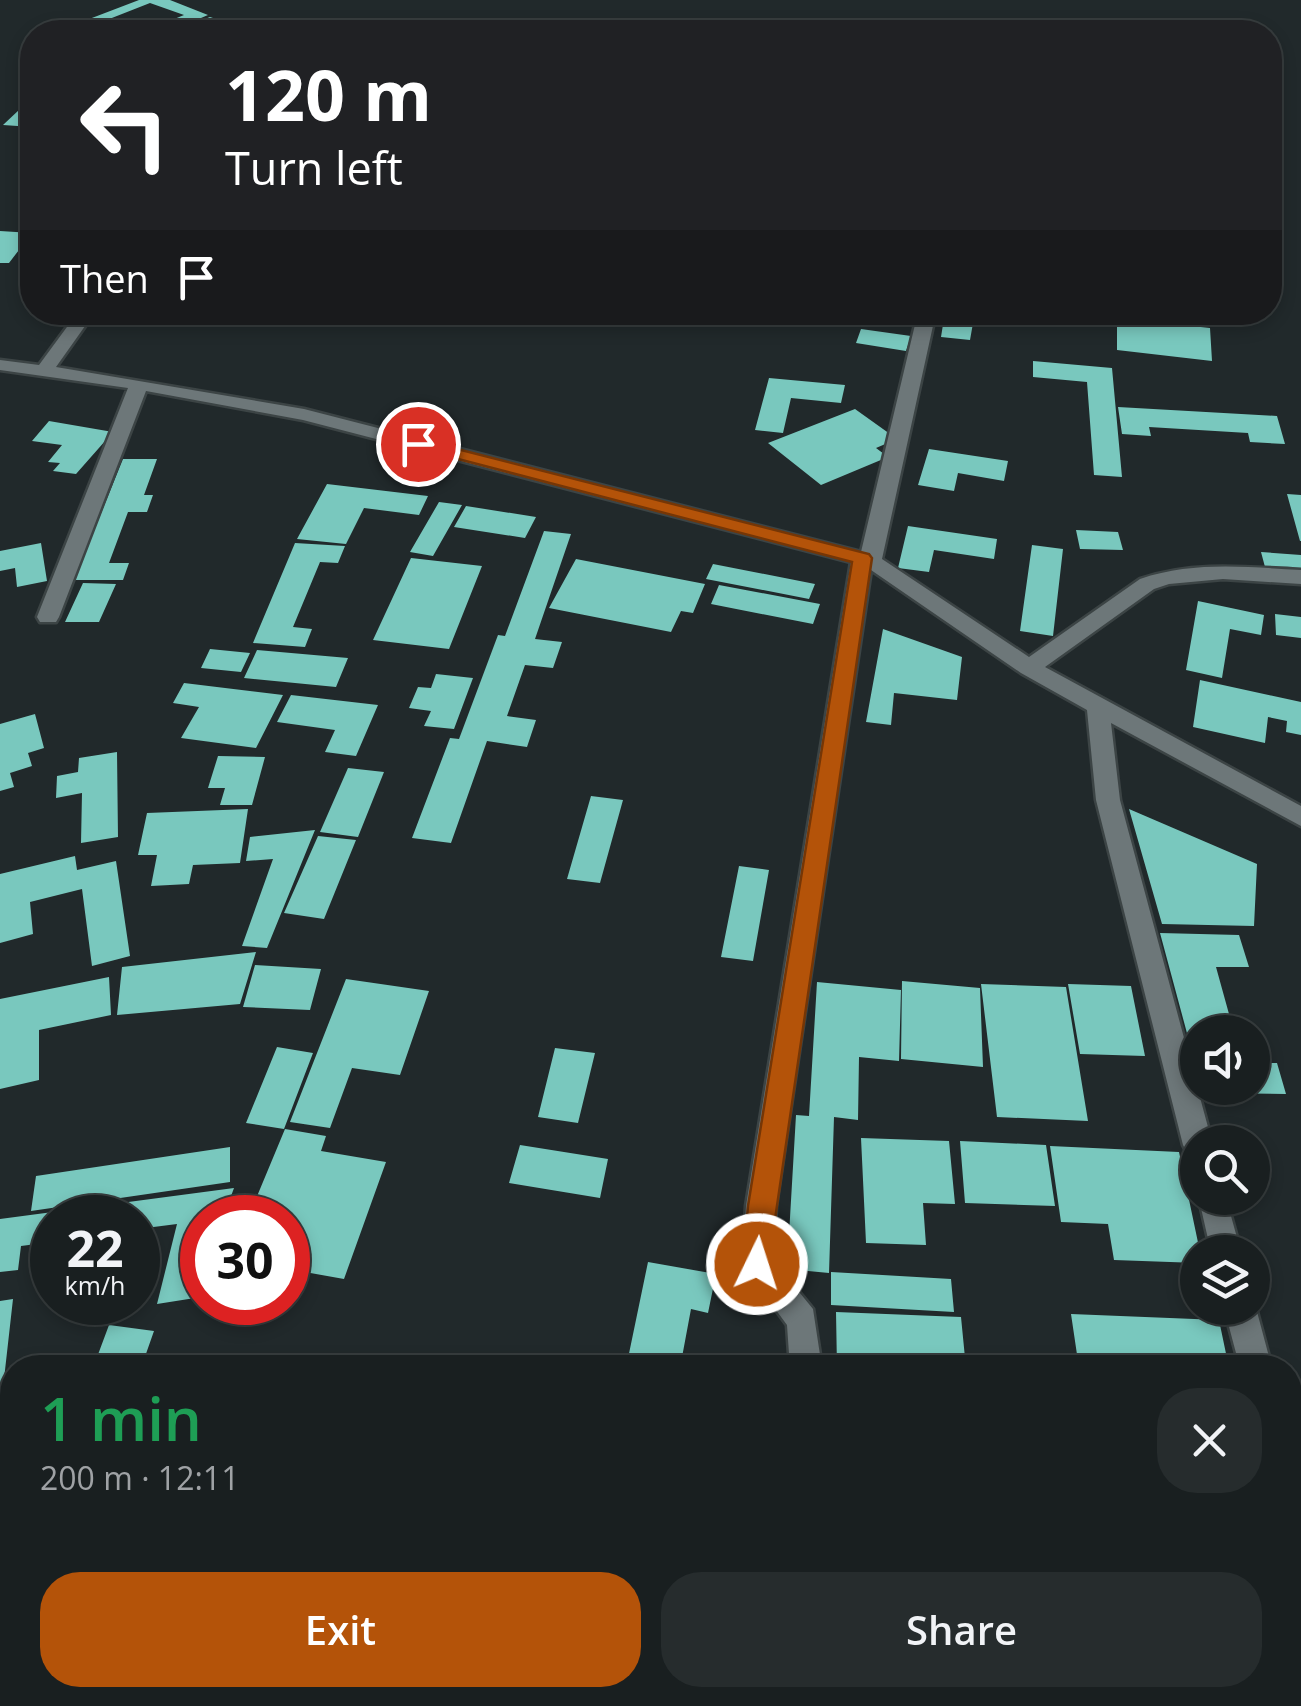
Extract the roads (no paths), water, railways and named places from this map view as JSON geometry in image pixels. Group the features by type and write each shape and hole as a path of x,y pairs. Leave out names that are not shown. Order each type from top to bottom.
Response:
{"street":[{"path":"44,371 78,325"},
{"path":"805,1355 802,1320 757,1264 761,1206 867,560 924,325"},
{"path":"0,365 139,384 304,414 867,560 1029,668 1301,817"},
{"path":"48,618 139,384"},
{"path":"1029,668 1162,577 1301,577"},
{"path":"1098,708 1108,800 1193,1125"},
{"path":"1245,1325 1253,1355"}]}
